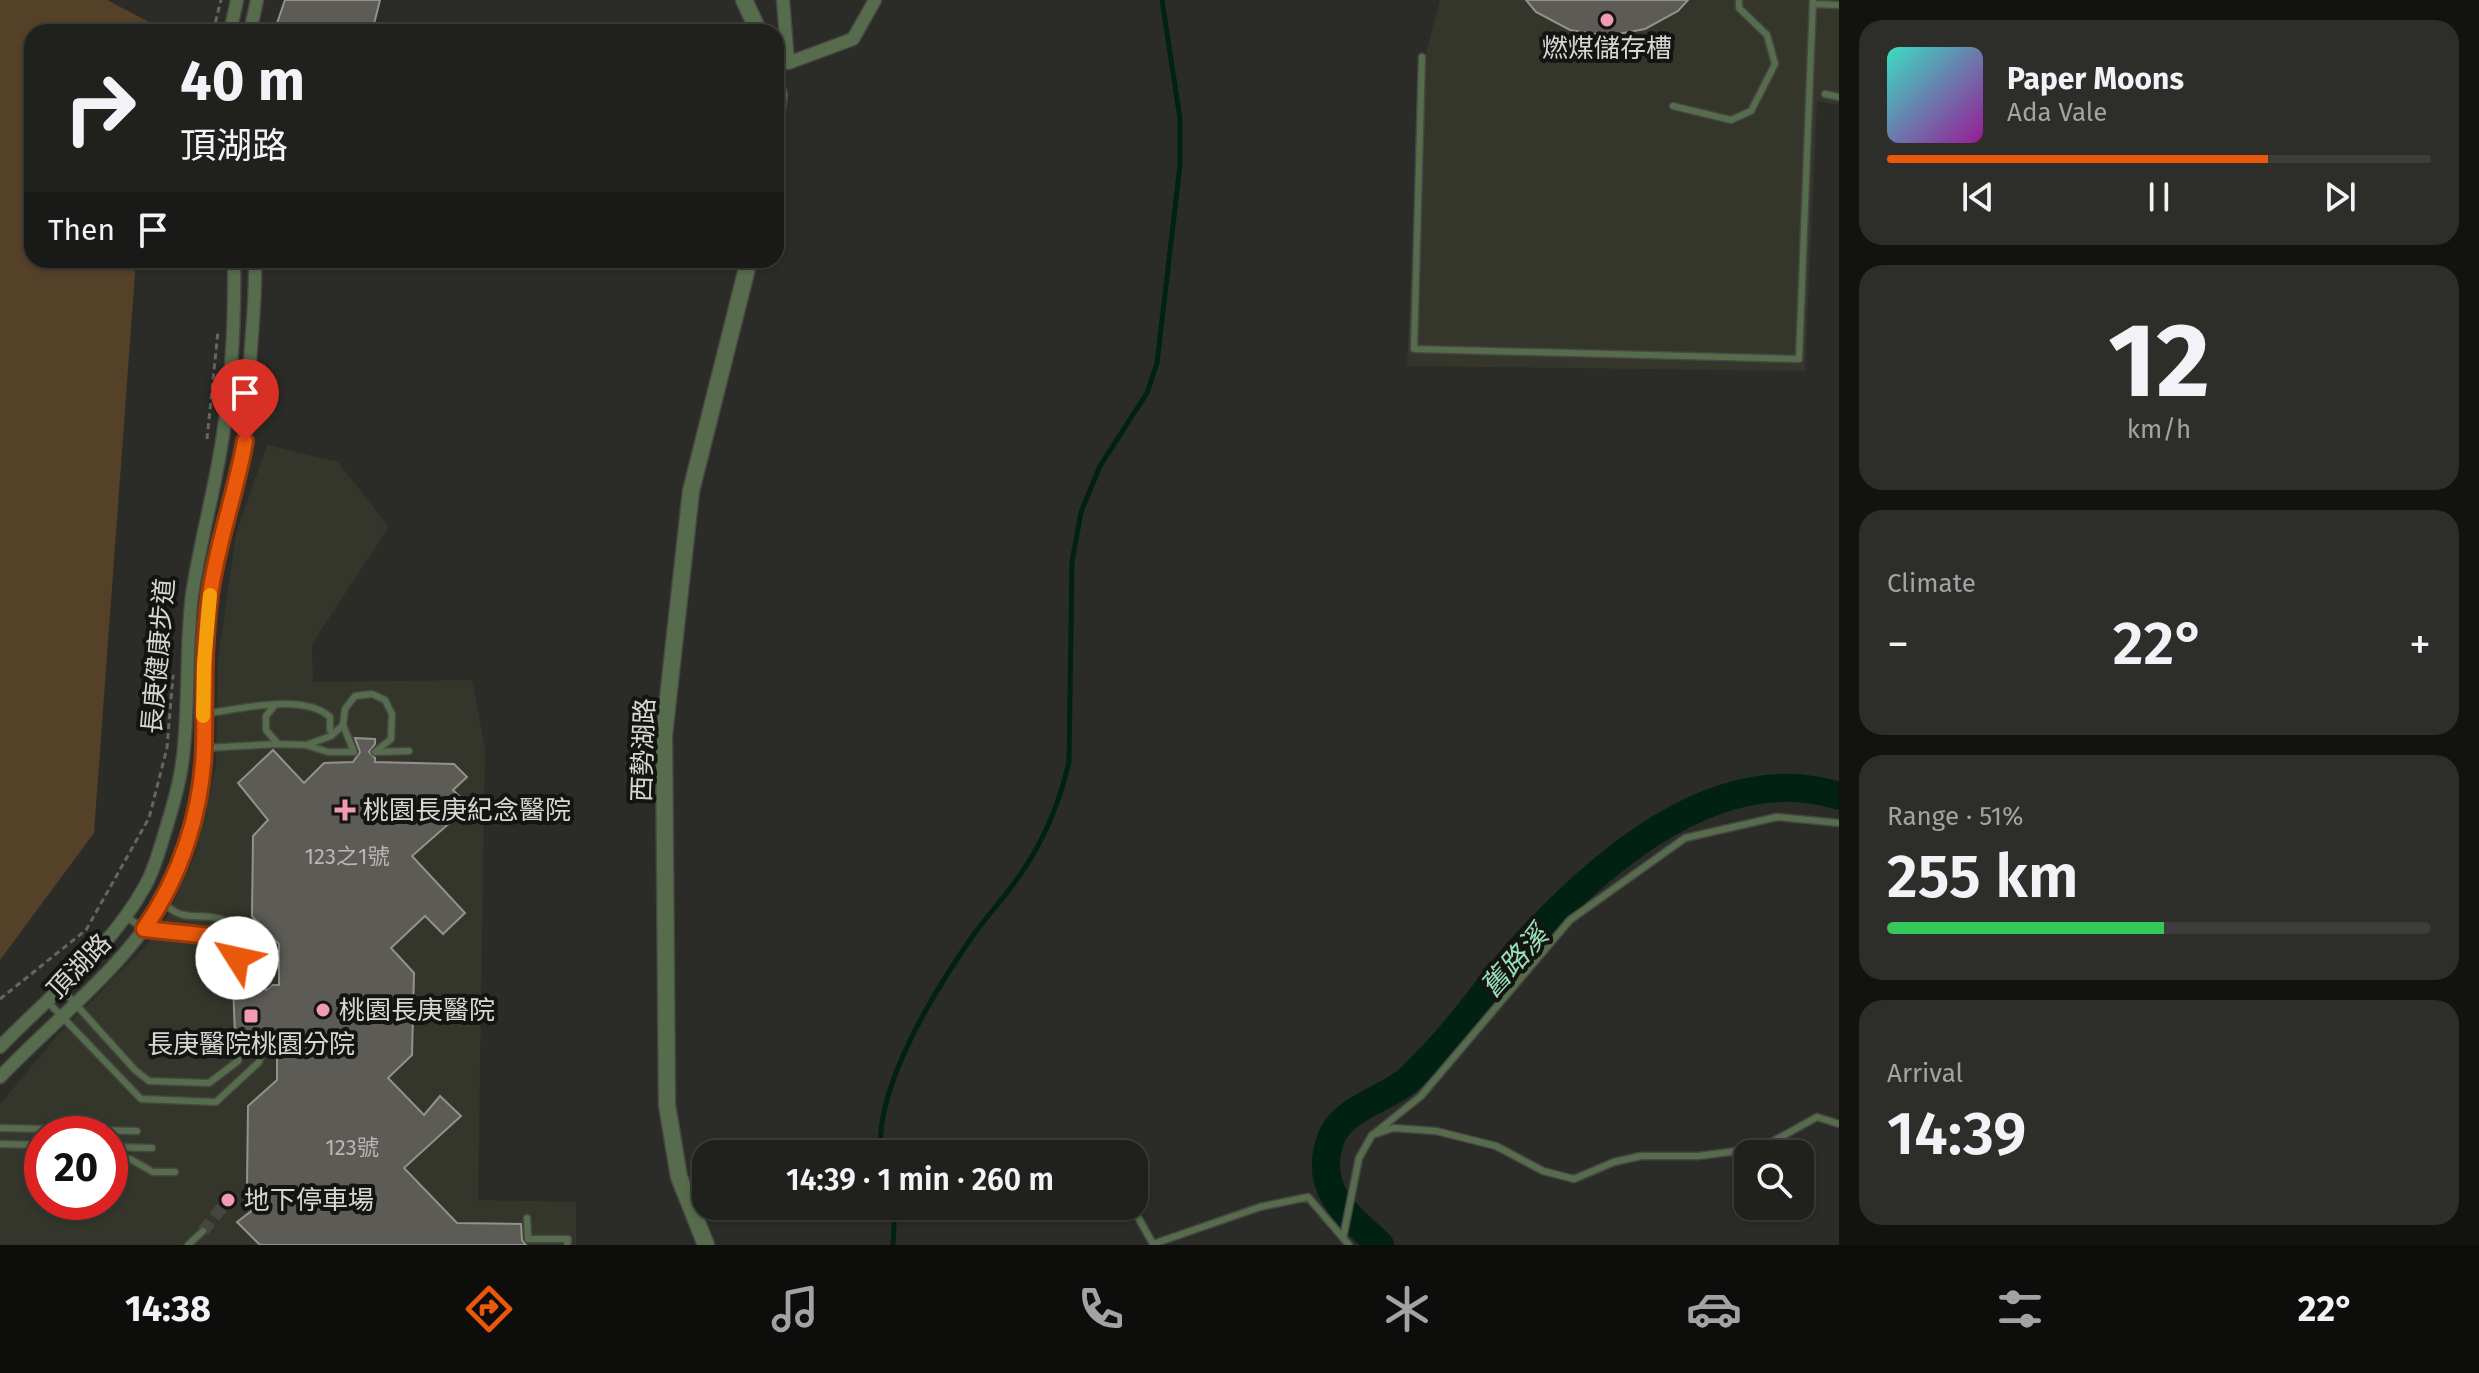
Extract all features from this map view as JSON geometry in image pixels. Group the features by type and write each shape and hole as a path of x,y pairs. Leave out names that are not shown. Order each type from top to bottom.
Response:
{"street":[{"path":"232,24 237,0"},
{"path":"252,24 257,0"},
{"path":"744,0 755,24"},
{"path":"783,0 788,63 853,39 875,0"},
{"name":"頂湖路","path":"0,1047 86,964 125,916 145,886 156,861 182,767 192,595 223,432 232,332 234,268"},
{"name":"頂湖路","path":"0,1077 144,929 175,876 191,830 204,748 204,663 209,596 248,420 255,268"},
{"name":"西勢湖路","path":"706,1245 679,1177 667,1105 664,735 691,491 747,268"}],"lane":[{"path":"1673,106 1731,120 1751,111 1775,64 1767,35 1739,8 1739,0"},
{"path":"1422,57 1414,349 1799,359 1813,2 1839,5"},
{"path":"1825,94 1839,97"},
{"path":"204,748 278,744 306,745 328,752 354,752 343,725 345,709 355,696 372,694 385,700 392,714 391,739 375,752 409,751"},
{"path":"203,714 275,705 321,709 330,717 330,730"},
{"path":"275,705 266,716 266,730 278,744"},
{"path":"306,745 331,736 343,725"},
{"path":"1343,1238 1359,1158 1372,1135 1421,1096 1570,920 1685,838 1777,817 1839,823"},
{"path":"162,901 172,913 193,918 222,919 238,930 259,953 267,984"},
{"path":"125,916 144,929 211,936 225,944 237,958 243,983"},
{"path":"61,988 135,1070 149,1081 209,1083 238,1061 242,1038"},
{"path":"47,1001 141,1099 216,1102 259,1062 266,1039"},
{"path":"1372,1135 1393,1128 1436,1131 1496,1146 1543,1171 1574,1179 1614,1162 1641,1156 1698,1156 1761,1148 1817,1117 1839,1124"},
{"path":"0,1128 137,1131"},
{"path":"0,1144 24,1145"},
{"path":"128,1147 152,1148"},
{"path":"128,1159 153,1172 175,1172"},
{"path":"1140,1220 1153,1244 1260,1207 1308,1197 1349,1245"},
{"path":"527,1218 528,1239 568,1239 567,1245"},
{"path":"188,1245 203,1231"}],"path":[{"path":"215,24 221,0"},
{"path":"207,445 219,323"},
{"name":"長庚健康步道","path":"0,999 86,930 149,818 167,748 174,666"}],"shaded area":[{"path":"0,0 107,0 153,24 24,24 24,268 135,268 94,833 0,960"},
{"path":"1440,0 1839,0 1839,105 1817,101 1805,371 1407,366 1420,76"},
{"name":"桃園長庚紀念醫院","path":"267,445 338,462 389,527 312,644 313,682 472,680 485,748 478,1200 576,1202 576,1245 0,1245 0,1104 57,1036 161,930 195,855 216,766 218,660 236,534"}],"building":[{"path":"285,0 380,0 374,24 277,24"},
{"name":"燃煤儲存槽","path":"1526,0 1688,0 1678,11 1645,29 1607,36 1570,30 1536,12"},
{"name":"桃園長庚醫院","path":"355,738 375,739 369,752 375,762 454,764 467,777 453,790 469,806 412,856 465,913 443,934 425,916 391,948 414,973 412,1055 388,1078 424,1115 440,1096 461,1116 404,1168 457,1223 521,1224 522,1240 526,1245 260,1245 237,1222 263,1202 247,1186 248,1106 277,1080 277,1037 265,1033 260,1037 248,1037 242,1032 235,1036 233,984 244,989 249,984 261,984 266,990 279,985 279,944 252,916 253,836 268,820 238,783 273,750 304,783 324,763 353,762 360,752"}],"waterway":[{"path":"881,1140 887,1100 910,1041 957,959 1032,857 1051,818 1069,762 1072,562 1081,512 1100,466 1147,393 1157,363 1180,165 1180,119 1162,0"},
{"name":"舊路溪","path":"1380,1245 1347,1213 1331,1189 1326,1161 1329,1144 1341,1122 1407,1081 1452,1034 1507,965 1549,919 1621,855 1661,828 1703,806 1748,792 1793,788 1839,796"},
{"path":"893,1220 893,1245"}],"tunnel":[{"path":"203,1231 228,1200"}],"slow traffic":[{"path":"203,716 210,595"}],"place":[{"name":"燃煤儲存槽","path":"1607,20"},
{"name":"桃園長庚紀念醫院","path":"345,810"},
{"name":"桃園長庚醫院","path":"323,1010"},
{"name":"長庚醫院桃園分院","path":"251,1016"},
{"name":"地下停車場","path":"228,1200"}],"route":[{"path":"237,958 225,944 211,936 144,929 169,891 191,830 204,748 204,663 209,596 245,441"}]}
